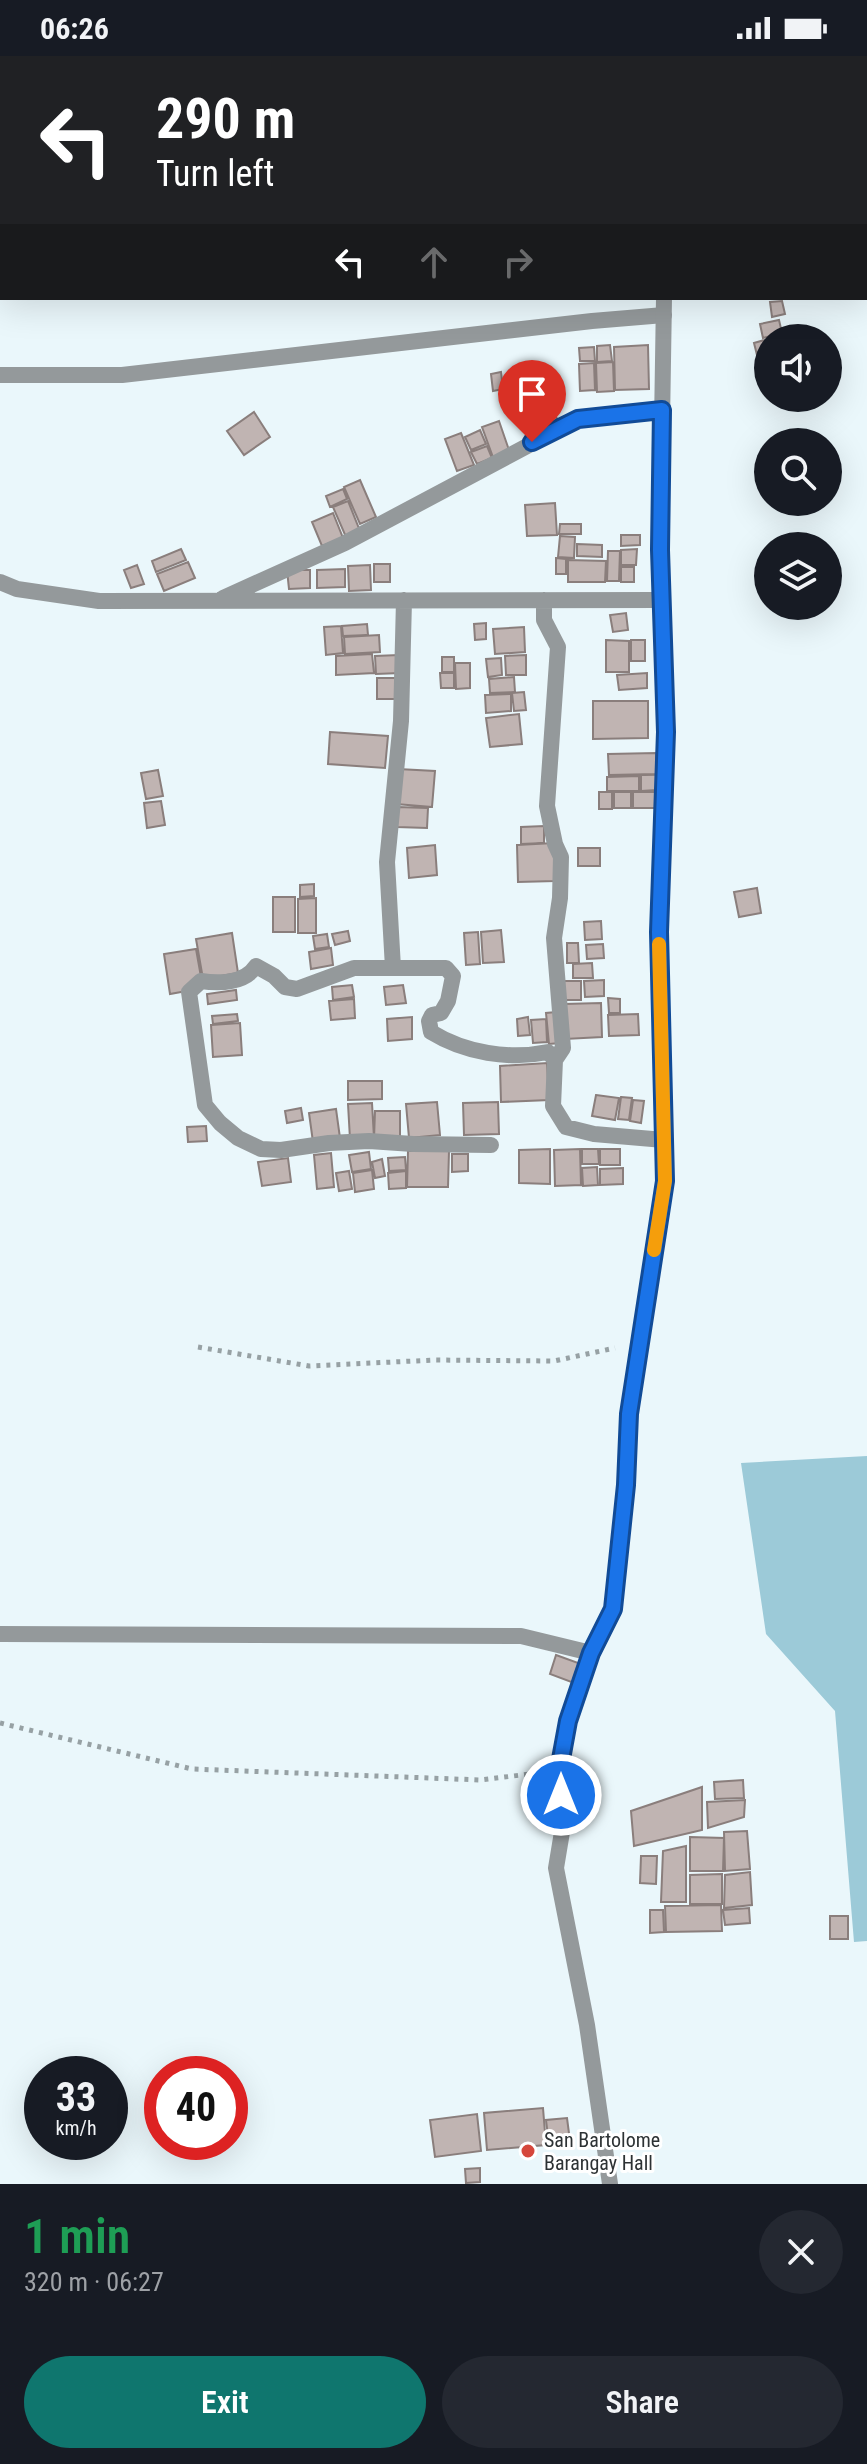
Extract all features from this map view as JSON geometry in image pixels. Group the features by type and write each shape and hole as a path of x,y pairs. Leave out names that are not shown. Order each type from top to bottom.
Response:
{"street":[{"path":"610,2184 587,2025 556,1868 564,1820 559,1770 568,1721 591,1653 613,1609 626,1485 629,1414 665,1181 659,932 666,732 660,550 664,300"},
{"path":"0,375 122,375 664,315"},
{"path":"218,601 345,543 578,419 662,410"},
{"path":"0,582 17,589 99,601 662,600"},
{"path":"393,968 387,862 401,721 404,600"},
{"path":"544,600 544,620 558,647 547,806 561,857 560,898 554,938 563,1048 555,1060 553,1106 566,1127 594,1134 664,1140"},
{"path":"491,1145 369,1141 281,1150 261,1149 238,1138 205,1105 189,992 201,981 217,983 238,979 251,973 256,966 274,976 285,987 297,989 354,968 446,968 453,976 448,1001 441,1013 432,1015 429,1021 431,1032 449,1043 484,1053 530,1055 548,1052 555,1060"},
{"path":"0,1634 521,1636 591,1653"}],"path":[{"path":"198,1347 309,1366 435,1360 554,1361 640,1342"},
{"path":"0,1723 192,1769 481,1780 559,1770"}],"shaded area":[{"path":"867,1456 867,1941 854,1942 835,1711 766,1634 741,1463"}],"building":[{"path":"782,301 785,314 772,317 770,302"},
{"path":"610,345 612,361 597,362 597,346"},
{"path":"648,345 649,389 615,390 614,347"},
{"path":"594,347 595,361 580,361 579,348"},
{"path":"613,362 614,391 597,392 596,363"},
{"path":"594,363 595,390 580,391 579,364"},
{"path":"501,372 503,389 493,391 491,374"},
{"path":"546,395 558,421 541,429 529,402"},
{"path":"254,412 270,437 244,455 227,431"},
{"path":"499,421 510,453 494,460 482,427"},
{"path":"480,430 486,444 471,450 465,437"},
{"path":"461,433 474,465 457,471 445,439"},
{"path":"487,446 492,458 477,464 471,452"},
{"path":"360,480 376,517 360,524 344,487"},
{"path":"343,489 347,499 330,507 326,496"},
{"path":"348,501 360,531 346,537 333,507"},
{"path":"555,503 557,535 527,536 525,505"},
{"path":"333,513 343,538 322,546 312,522"},
{"path":"560,524 581,524 581,534 559,534"},
{"path":"621,535 640,535 640,545 621,546"},
{"path":"560,536 575,537 574,558 558,557"},
{"path":"577,544 602,545 602,557 577,556"},
{"path":"181,549 186,560 156,572 152,561"},
{"path":"637,549 636,565 621,565 621,550"},
{"path":"608,551 620,551 619,581 607,581"},
{"path":"556,558 566,559 566,574 556,574"},
{"path":"568,560 606,561 605,582 568,582"},
{"path":"188,562 195,578 164,591 157,574"},
{"path":"374,564 390,564 390,582 374,582"},
{"path":"137,565 144,584 131,588 124,570"},
{"path":"370,565 371,590 349,591 348,566"},
{"path":"621,567 634,567 634,582 621,582"},
{"path":"345,569 345,587 317,588 317,570"},
{"path":"287,570 310,570 310,588 289,589"},
{"path":"626,613 628,630 613,632 610,615"},
{"path":"486,623 486,639 475,640 474,624"},
{"path":"367,624 368,635 343,636 342,626"},
{"path":"341,626 343,653 326,655 324,627"},
{"path":"524,627 525,652 495,654 493,629"},
{"path":"379,635 380,652 345,654 344,637"},
{"path":"606,640 629,641 629,672 606,672"},
{"path":"631,640 645,640 645,661 631,661"},
{"path":"372,654 374,673 336,675 336,656"},
{"path":"399,655 400,673 376,674 375,656"},
{"path":"526,655 526,675 506,675 505,656"},
{"path":"442,657 454,657 454,672 442,672"},
{"path":"501,658 502,675 488,677 486,659"},
{"path":"455,663 470,663 470,688 456,689"},
{"path":"440,673 454,673 454,688 441,688"},
{"path":"647,673 647,688 619,690 617,675"},
{"path":"514,677 515,692 490,693 489,679"},
{"path":"377,678 398,678 398,699 377,699"},
{"path":"524,692 526,710 514,711 512,693"},
{"path":"511,694 511,711 486,713 485,695"},
{"path":"593,701 648,701 648,738 593,739"},
{"path":"519,714 522,744 490,747 486,718"},
{"path":"330,732 388,736 385,768 328,764"},
{"path":"656,753 656,774 609,775 608,754"},
{"path":"398,769 435,771 432,807 396,804"},
{"path":"158,770 163,796 146,799 141,773"},
{"path":"641,775 656,775 657,790 641,791"},
{"path":"639,776 639,791 607,791 607,777"},
{"path":"599,792 612,792 612,809 599,809"},
{"path":"614,792 631,792 631,808 614,808"},
{"path":"633,792 656,792 657,808 633,808"},
{"path":"161,801 165,825 147,828 144,803"},
{"path":"397,807 428,808 427,828 397,827"},
{"path":"544,826 544,843 521,844 521,827"},
{"path":"554,843 555,881 518,882 517,845"},
{"path":"435,845 437,875 409,878 407,848"},
{"path":"578,848 600,848 600,866 578,866"},
{"path":"314,884 314,896 300,897 300,885"},
{"path":"757,888 761,913 739,917 734,892"},
{"path":"273,897 295,897 295,932 273,932"},
{"path":"316,898 316,933 298,933 298,899"},
{"path":"601,921 602,939 585,940 584,922"},
{"path":"501,930 504,962 483,963 481,932"},
{"path":"348,931 350,941 335,945 332,934"},
{"path":"478,932 480,964 466,965 464,933"},
{"path":"232,933 238,973 203,979 196,939"},
{"path":"327,934 329,947 315,949 313,936"},
{"path":"567,943 578,943 579,963 567,963"},
{"path":"603,944 604,958 587,959 586,945"},
{"path":"331,948 333,965 311,969 309,952"},
{"path":"196,949 203,988 170,994 164,954"},
{"path":"592,963 593,978 573,978 573,964"},
{"path":"604,980 604,996 585,997 584,981"},
{"path":"563,981 581,981 581,1000 562,1000"},
{"path":"352,985 354,997 333,1000 332,987"},
{"path":"403,985 406,1003 386,1005 384,987"},
{"path":"236,990 237,1000 208,1004 207,994"},
{"path":"608,998 620,999 620,1013 609,1013"},
{"path":"354,999 355,1018 331,1020 329,1001"},
{"path":"601,1003 602,1037 565,1039 564,1004"},
{"path":"556,1012 560,1043 549,1044 546,1013"},
{"path":"237,1014 238,1021 213,1024 212,1016"},
{"path":"638,1014 639,1035 609,1036 608,1015"},
{"path":"412,1017 412,1039 388,1041 387,1019"},
{"path":"528,1017 530,1035 518,1036 517,1019"},
{"path":"546,1019 547,1042 533,1043 531,1020"},
{"path":"240,1023 242,1055 213,1057 211,1025"},
{"path":"547,1063 549,1100 501,1102 500,1066"},
{"path":"348,1081 382,1081 382,1099 348,1100"},
{"path":"596,1095 619,1098 615,1120 592,1116"},
{"path":"621,1097 632,1098 629,1120 618,1119"},
{"path":"633,1100 644,1101 641,1123 630,1121"},
{"path":"437,1102 440,1135 409,1138 406,1104"},
{"path":"498,1102 499,1134 464,1135 463,1103"},
{"path":"372,1103 374,1138 350,1139 348,1104"},
{"path":"301,1108 303,1120 287,1123 285,1111"},
{"path":"336,1109 340,1138 313,1142 309,1113"},
{"path":"375,1111 400,1111 400,1139 374,1139"},
{"path":"206,1126 207,1141 188,1142 187,1127"},
{"path":"550,1149 550,1184 519,1183 519,1150"},
{"path":"580,1149 581,1185 555,1186 554,1150"},
{"path":"582,1149 598,1149 599,1164 582,1164"},
{"path":"600,1149 620,1149 620,1165 600,1165"},
{"path":"408,1151 449,1151 448,1187 407,1187"},
{"path":"369,1152 371,1169 352,1172 349,1155"},
{"path":"331,1153 334,1187 317,1189 314,1155"},
{"path":"452,1154 468,1154 468,1171 452,1172"},
{"path":"405,1157 406,1170 389,1171 388,1158"},
{"path":"288,1158 291,1182 262,1186 258,1162"},
{"path":"382,1159 385,1176 375,1178 372,1162"},
{"path":"597,1167 598,1185 583,1186 582,1168"},
{"path":"623,1168 623,1184 600,1185 600,1169"},
{"path":"372,1170 374,1189 355,1192 353,1173"},
{"path":"349,1171 352,1189 339,1191 336,1173"},
{"path":"406,1171 406,1188 389,1189 388,1173"},
{"path":"556,1655 581,1664 574,1683 550,1674"},
{"path":"743,1780 744,1798 715,1799 714,1782"},
{"path":"702,1787 702,1830 634,1846 631,1811"},
{"path":"745,1800 744,1817 708,1828 707,1802"},
{"path":"747,1831 750,1869 725,1871 724,1832"},
{"path":"690,1837 724,1838 723,1871 690,1871"},
{"path":"686,1846 686,1902 661,1902 663,1851"},
{"path":"641,1856 657,1856 656,1884 640,1883"},
{"path":"750,1872 752,1905 724,1908 725,1875"},
{"path":"722,1874 722,1904 690,1904 690,1875"},
{"path":"721,1905 722,1931 666,1932 665,1906"},
{"path":"749,1908 750,1923 725,1925 723,1910"},
{"path":"650,1910 663,1910 664,1932 650,1933"},
{"path":"830,1916 848,1916 848,1939 830,1939"},
{"path":"543,2108 546,2145 487,2150 484,2113"},
{"path":"477,2114 481,2151 435,2157 430,2120"},
{"path":"567,2118 570,2141 549,2144 546,2120"},
{"path":"480,2168 480,2182 466,2183 465,2169"}],"slow traffic":[{"path":"654,1250 665,1181 659,944"}],"place":[{"name":"San Bartolome Barangay Hall","path":"528,2151"}],"route":[{"path":"532,442 578,419 662,410 661,648 666,732 659,932 665,1181 629,1414 626,1485 613,1609 591,1653 568,1721 559,1770 561,1795"}]}
